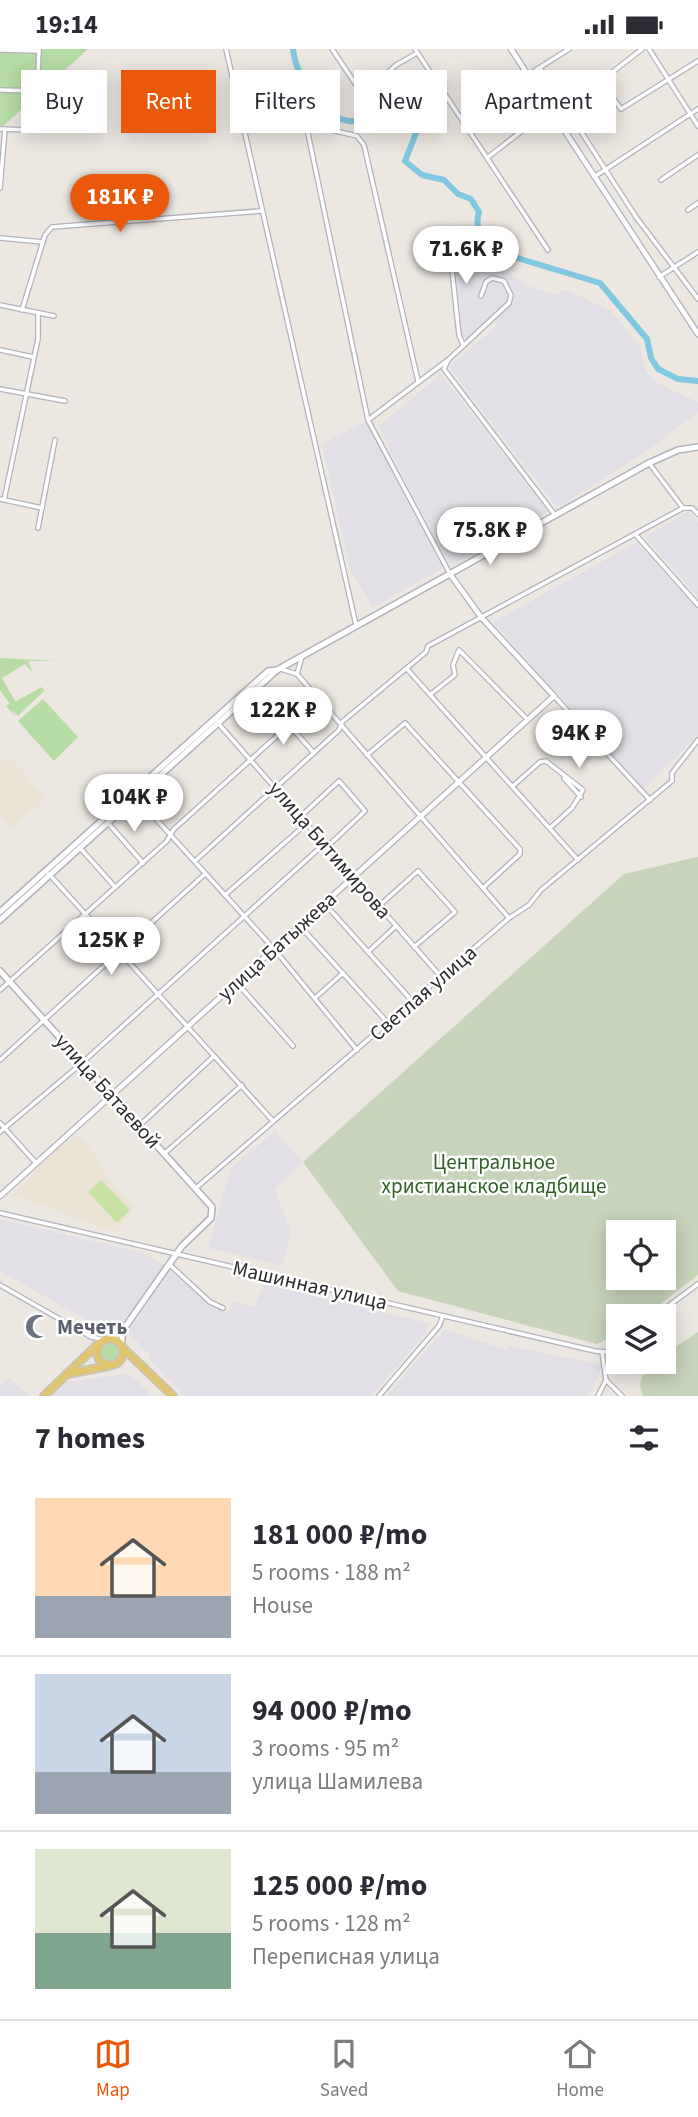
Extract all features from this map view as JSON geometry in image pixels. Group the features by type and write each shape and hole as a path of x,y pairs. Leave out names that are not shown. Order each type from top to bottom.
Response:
{"main road":[{"path":"0,912 270,673 649,463 678,450 698,447"},
{"path":"0,920 270,673"},
{"name":"улица Батаевой","path":"0,971 196,1188 213,1212 176,1254"},
{"path":"44,1396 101,1344 123,1330 176,1254"},
{"path":"101,1344 102,1363 112,1365 121,1359 123,1330"},
{"path":"101,1344 121,1346 173,1396"},
{"path":"64,1375 112,1365 139,1364"}],"street":[{"path":"226,49 356,625"},
{"path":"332,49 363,95 416,51 487,158 486,161 548,250"},
{"path":"511,49 525,70"},
{"path":"537,70 569,49"},
{"path":"642,49 601,81 618,107 624,109 698,61"},
{"path":"649,49 698,126"},
{"path":"0,50 39,50 39,70"},
{"path":"540,68 636,216 698,299"},
{"path":"0,90 21,91"},
{"path":"594,177 698,109"},
{"path":"0,188 3,129 21,130"},
{"path":"340,131 357,135 364,145 418,381"},
{"path":"308,133 368,420 450,574 481,617 650,800"},
{"path":"487,158 519,133"},
{"path":"566,133 698,334"},
{"path":"661,180 698,155"},
{"path":"688,210 698,203"},
{"path":"22,310 48,230 57,226 262,211"},
{"path":"448,232 458,335 463,345"},
{"path":"0,238 43,242"},
{"path":"659,277 698,252"},
{"path":"481,296 486,282 492,278 504,281 511,295 509,303 448,360 444,365 445,373 555,515"},
{"path":"0,305 54,316"},
{"path":"38,313 38,339 2,500 42,508"},
{"path":"0,350 33,357"},
{"path":"368,420 448,360"},
{"path":"0,389 65,401"},
{"path":"38,528 55,440"},
{"path":"649,463 682,508"},
{"path":"195,862 314,754 340,726 426,652 428,646 682,508 692,508 698,514"},
{"path":"636,535 698,605"},
{"path":"431,694 454,675 453,665 458,650 528,720"},
{"path":"297,674 302,655"},
{"path":"278,669 297,674 509,918"},
{"path":"407,669 578,861"},
{"name":"улица Батыжева","path":"0,1196 554,696"},
{"name":"улица Битимирова","path":"217,722 442,978"},
{"path":"367,755 405,723 460,782 521,852 483,888"},
{"path":"0,990 116,888 289,725 314,754"},
{"name":"Светлая улица","path":"196,1188 672,781 672,773 698,740"},
{"path":"513,786 540,762 551,764 562,776 576,782 584,792 550,828"},
{"path":"0,1132 82,1063 243,916 365,811 339,781 300,817"},
{"path":"136,796 274,949 357,1050"},
{"path":"107,822 143,863"},
{"path":"225,895 306,824"},
{"path":"79,847 116,888"},
{"path":"379,906 418,871 455,912 414,947"},
{"path":"49,874 273,1121"},
{"path":"0,1060 205,874"},
{"path":"325,904 413,1002"},
{"path":"300,926 388,1023"},
{"path":"368,952 396,926"},
{"path":"315,998 342,974"},
{"path":"237,983 293,1046"},
{"path":"139,1126 214,1056"},
{"path":"165,1154 242,1085"},
{"path":"0,1123 36,1163"},
{"name":"Машинная улица","path":"0,1213 602,1352"},
{"path":"169,1264 210,1302 223,1308"},
{"path":"671,1304 698,1284"},
{"path":"0,1285 101,1344"},
{"path":"379,1396 439,1326 443,1316"},
{"path":"91,1337 101,1344"},
{"path":"598,1396 606,1380 602,1352 606,1350"},
{"path":"606,1380 622,1396"}],"shaded area":[{"path":"449,223 469,231 488,259 529,286 554,295 565,290 611,310 639,345 647,372 659,384 698,402 698,412 648,450 557,508 449,367 498,324 491,317 466,340 463,337"},
{"path":"441,374 548,512 451,566 411,494 379,426"},
{"path":"366,421 443,568 373,607 350,569 322,444"},
{"path":"688,511 698,522 698,597 645,537"},
{"path":"637,542 698,610 698,735 644,789 493,622"},
{"path":"8,755 46,798 12,828 0,814 0,763"},
{"path":"275,1131 303,1162 275,1189 291,1233 282,1266 208,1248 231,1168"},
{"path":"78,1136 102,1162 98,1166 135,1207 116,1232 12,1195 66,1142"},
{"path":"0,1219 143,1253 164,1265 119,1330 108,1332 0,1271"},
{"path":"170,1271 211,1305 227,1312 233,1302 254,1307 264,1284 429,1323 426,1333 371,1396 185,1396 149,1359 151,1356 128,1332"},
{"path":"445,1329 505,1350 508,1346 603,1365 588,1396 386,1396"},
{"path":"131,1375 152,1396 52,1396 67,1382"},
{"path":"9,1378 30,1396 0,1396 0,1384"}],"green space":[{"path":"0,49 88,49 65,70 21,70 21,110 0,129"},
{"path":"0,658 56,661 28,661 33,673 25,664 2,678 15,701 13,703 42,687 44,691 18,716 12,709 16,717 6,706 10,704 0,690"},
{"path":"43,699 78,737 54,761 18,721"},
{"name":"Центральное христианское кладбище","path":"698,857 698,1275 661,1304 606,1304 606,1340 597,1344 398,1291 303,1162 624,874"},
{"path":"101,1180 130,1210 117,1223 88,1192"},
{"path":"698,1332 698,1396 643,1396 640,1385 642,1376 676,1374 676,1347"},
{"path":"107,1344 113,1344 118,1352 116,1358 107,1360 102,1355 102,1349"}],"waterway":[{"path":"293,49 308,89 328,112 340,119 353,121 367,118 383,105 404,78 419,78 427,85 429,100 405,161 422,175 444,180 458,194 471,199 479,212 480,235 491,257 514,257 600,283 647,339 651,358 658,369 678,379 698,381"}],"place":[{"name":"Мечеть","path":"37,1327"}]}
